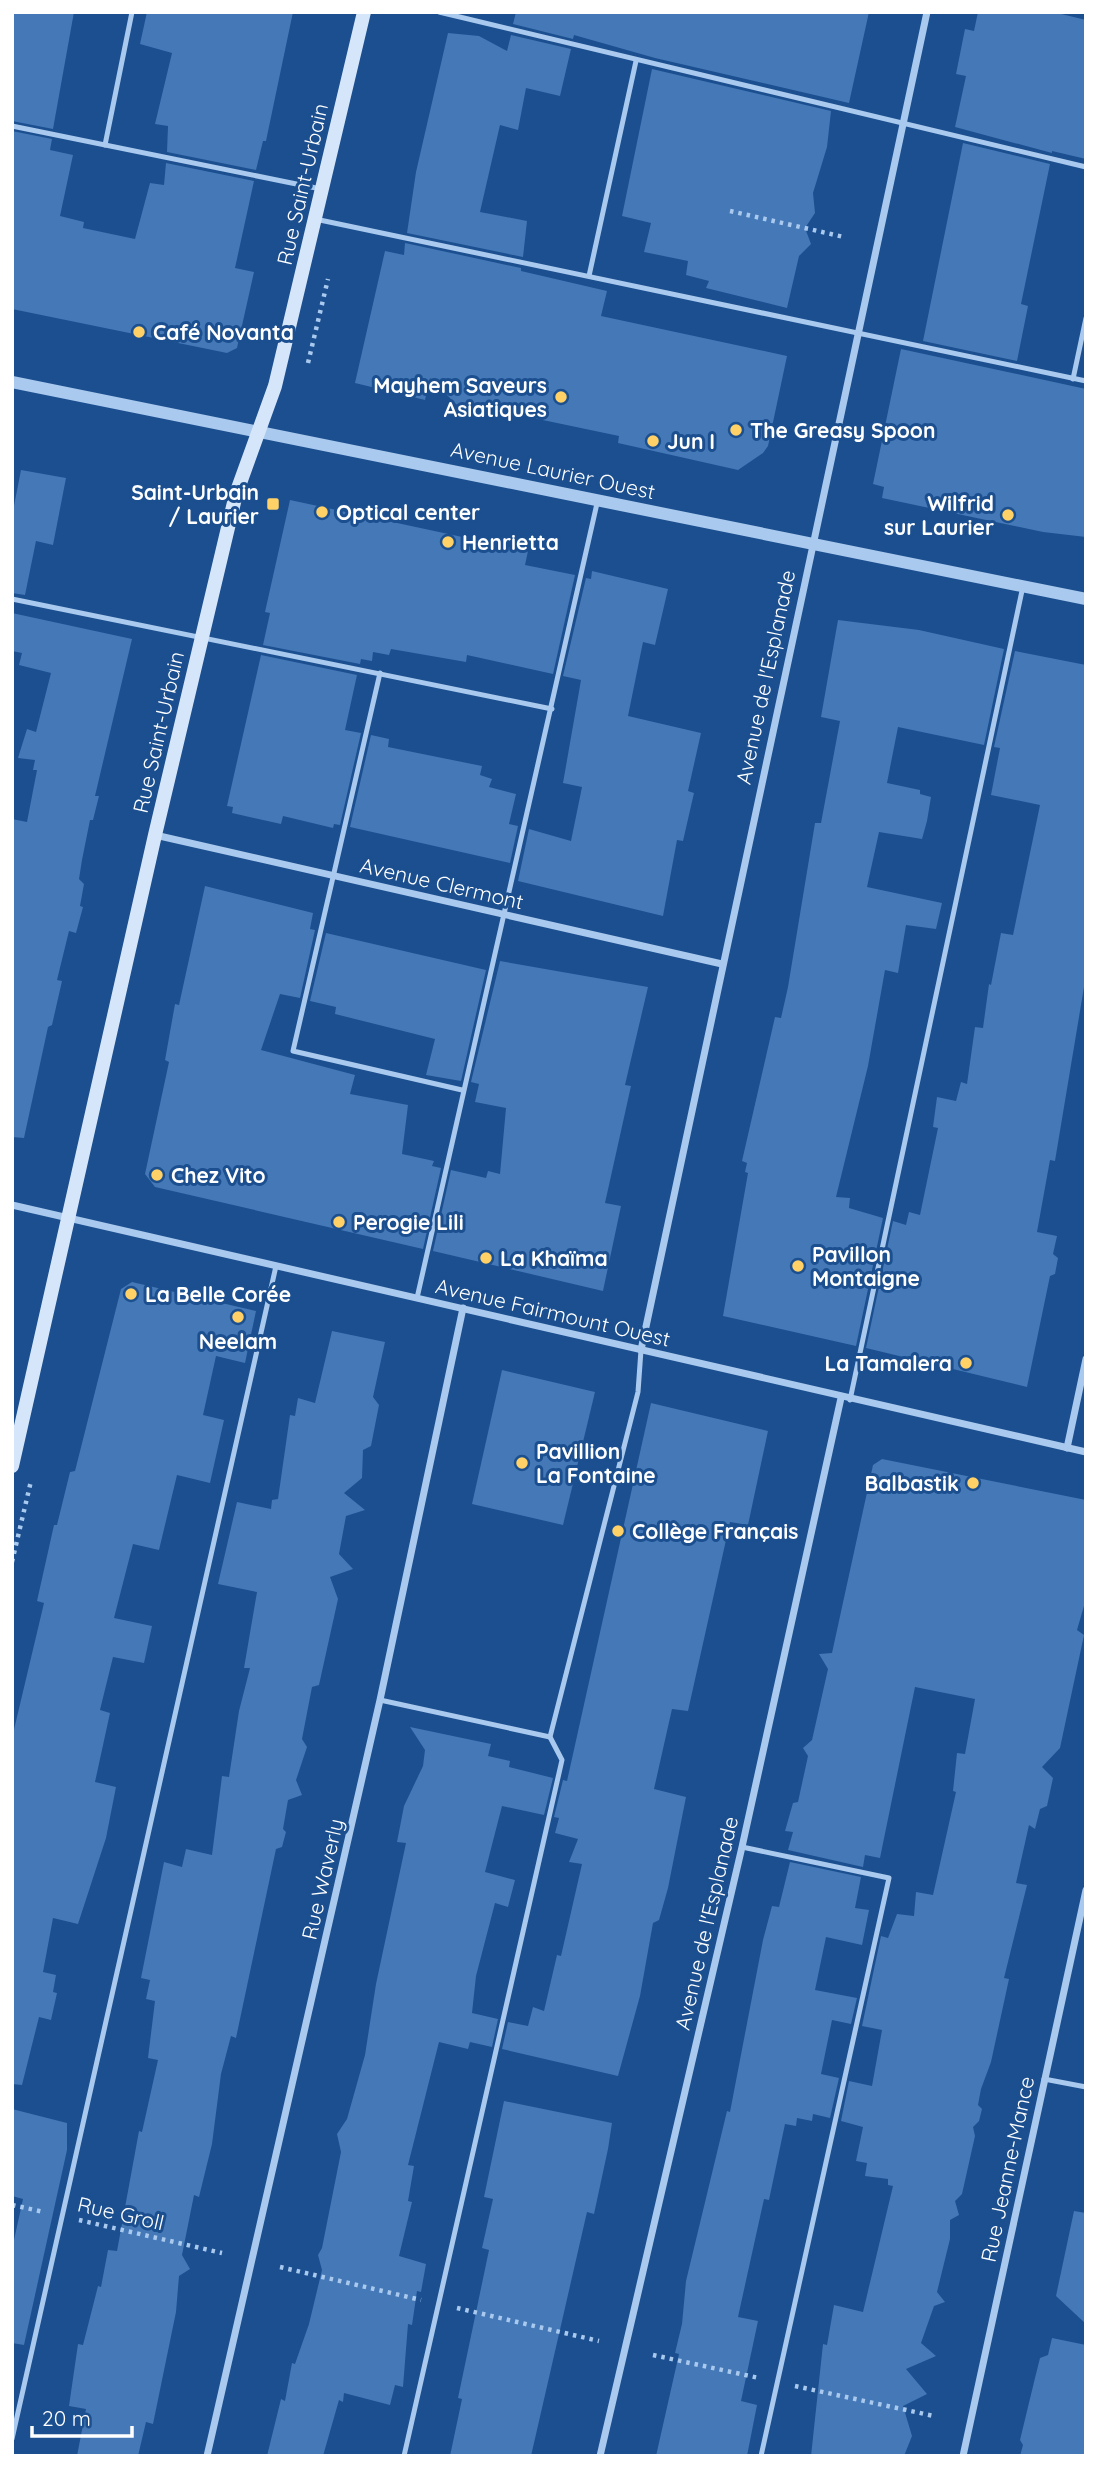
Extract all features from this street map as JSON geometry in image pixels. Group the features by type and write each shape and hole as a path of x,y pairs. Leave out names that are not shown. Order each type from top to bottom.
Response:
{"main road":[{"name":"Rue Saint-Urbain","path":"12,1466 155,835 236,494 275,386 364,12"}],"street":[{"name":"Avenue de l'Esplanade","path":"641,1350 856,331 904,126 927,12"},
{"name":"Avenue Laurier Ouest","path":"12,382 1086,599"},
{"name":"Avenue Clermont","path":"155,835 722,964"},
{"name":"Avenue Fairmount Ouest","path":"12,1205 841,1398 1086,1452"},
{"name":"Rue Waverly","path":"207,2456 380,1700 463,1308"},
{"path":"1067,1448 1086,1359"},
{"name":"Avenue de l'Esplanade","path":"600,2456 742,1847 841,1398"},
{"name":"Rue Jeanne-Mance","path":"963,2456 1086,1890"}],"lane":[{"path":"105,145 132,12"},
{"path":"439,12 904,126 1086,167"},
{"path":"589,276 636,61"},
{"path":"12,126 322,189"},
{"path":"315,219 1086,381"},
{"path":"1073,379 1086,318"},
{"path":"416,1298 461,1090 552,709 598,499"},
{"path":"850,1400 1023,586"},
{"path":"12,599 552,709"},
{"path":"380,673 293,1051 461,1090"},
{"path":"12,2439 276,1266"},
{"path":"404,2456 562,1760 550,1737 638,1392 641,1350"},
{"path":"380,1700 550,1737"},
{"path":"742,1847 889,1878 761,2456"},
{"path":"1044,2079 1086,2087"}],"path":[{"path":"730,211 844,237"},
{"name":"Rue Groll","path":"12,2205 222,2253"}],"building":[{"path":"12,12 74,12 53,129 12,121"},
{"path":"147,12 293,12 266,141 263,141 256,170 167,152 168,126 155,124 172,53 140,44"},
{"path":"516,12 869,12 849,103 655,58 574,35 573,39 513,24"},
{"path":"978,12 1053,12 1086,20 1086,159 1052,153 955,127 966,76 956,74 965,29 974,31"},
{"path":"448,33 479,36 507,51 511,35 571,49 560,96 526,88 518,130 500,125 480,212 527,221 523,257 407,233 416,172"},
{"path":"652,69 831,111 827,147 813,193 815,213 805,228 811,244 799,256 787,308 706,288 709,281 686,275 688,261 644,252 651,223 622,216"},
{"path":"12,131 52,139 50,150 73,155 60,216 84,222 83,228 135,239 150,183 164,185 166,163 254,181 235,268 254,272 237,348 227,353 12,309"},
{"path":"963,143 1050,164 1021,304 1028,306 1017,361 923,341"},
{"path":"405,243 521,268 521,271 607,291 601,316 787,356 768,446 763,453 738,470 618,443 619,436 505,412 476,408 466,414 430,378 425,400 355,383 385,251 404,255"},
{"path":"901,349 1086,389 1086,537 1043,532 882,498 884,487 873,484"},
{"path":"21,470 66,478 53,545 36,541 25,595 12,593 12,516"},
{"path":"290,500 528,551 525,565 575,575 553,674 467,655 466,662 391,649 389,655 373,652 372,661 361,659 360,664 263,645 270,613 265,612"},
{"path":"592,571 668,589 655,645 643,642 628,716 701,733 688,791 694,793 683,841 677,840 663,916 518,881 529,829 571,841 582,787 563,783 581,680 563,676 586,578 591,579"},
{"path":"12,613 132,639 95,796 99,796 93,820 90,820 82,860 79,879 84,884 80,906 83,907 76,933 69,931 57,980 62,981 52,1025 48,1027 24,1138 12,1137 12,819 27,822 37,770 33,770 35,760 18,758 27,729 36,732 51,673 19,665 22,653 12,651"},
{"path":"838,620 919,630 1004,649 984,745 898,727 887,783 920,790 920,794 931,797 927,821 922,839 879,832 867,887 942,903 936,929 906,925 898,973 885,970 868,1066 836,1197 850,1198 849,1208 883,1218 856,1346 723,1316 748,1173 745,1172 747,1163 742,1161 775,1017 781,1018 788,987 815,823 821,823 840,721 821,717"},
{"path":"1015,651 1086,665 1086,975 1055,1161 1050,1160 1037,1232 1057,1236 1053,1254 1058,1258 1055,1274 1050,1276 1027,1387 866,1348 893,1221 906,1225 909,1212 920,1215 938,1128 933,1127 937,1097 956,1101 961,1082 967,1084 975,1027 983,1028 989,984 991,985 1001,933 1013,935 1040,805 991,795 1000,748 994,747"},
{"path":"261,655 357,675 345,730 361,733 340,825 334,824 333,828 283,816 281,824 232,813 233,807 227,806"},
{"path":"371,735 389,739 388,747 482,766 480,775 492,779 489,787 516,794 509,824 518,826 510,863 350,827"},
{"path":"205,886 313,913 310,929 315,930 300,998 280,994 261,1050 355,1075 350,1094 408,1105 402,1154 434,1161 432,1166 441,1168 423,1249 155,1187 145,1174 169,1062 165,1060 175,1004 179,1005"},
{"path":"326,933 486,970 461,1081 426,1075 435,1039 335,1014 336,1007 310,1001"},
{"path":"500,961 648,987 625,1085 631,1086 605,1203 621,1206 603,1291 433,1251 451,1170 486,1178 488,1171 500,1174 506,1108 475,1102 479,1084 471,1082"},
{"path":"132,1282 256,1311 245,1363 216,1356 203,1415 224,1420 210,1483 177,1475 159,1550 133,1544 114,1618 152,1626 144,1663 113,1657 100,1710 110,1713 95,1782 116,1787 106,1838 78,1924 53,1918 43,1972 56,1975 53,1992 57,1993 51,2020 39,2017 22,2085 12,2084 12,1738 44,1603 37,1601 54,1525 57,1525 70,1472 75,1471 121,1289"},
{"path":"332,1331 385,1342 373,1397 379,1405 371,1446 363,1450 362,1478 344,1493 365,1510 346,1516 339,1554 353,1569 330,1577 338,1599 319,1685 312,1687 302,1739 307,1747 296,1780 302,1795 288,1800 283,1829 286,1832 282,1847 276,1849 236,2038 231,2036 221,2074 212,2144 199,2197 194,2195 182,2255 190,2269 179,2276 176,2312 153,2424 146,2422 138,2456 77,2456 86,2409 69,2406 78,2344 83,2345 98,2286 101,2287 108,2250 117,2251 139,2131 142,2132 158,2060 148,2058 155,2001 146,1999 150,1980 141,1978 164,1862 182,1867 186,1849 212,1855 222,1776 229,1777 239,1711 250,1668 244,1668 257,1592 218,1584 237,1502 271,1509 272,1500 278,1499 290,1415 295,1416 298,1398 315,1403"},
{"name":"Pavillion La Fontaine","path":"502,1370 595,1392 563,1525 472,1504"},
{"path":"651,1403 768,1431 748,1525 730,1522 688,1711 672,1709 654,1789 686,1797 668,1888 659,1920 653,1923 640,1996 618,2076 502,2049 508,2022 528,2026 533,2007 544,2011 557,1955 561,1956 582,1864 569,1862 578,1839 555,1833 559,1818 554,1817 563,1780 567,1781"},
{"path":"882,1459 1086,1500 1086,1599 1077,1630 1084,1635 1060,1748 1042,1767 1053,1778 1047,1806 1040,1809 1035,1829 1029,1825 1016,1883 1027,1885 1004,1978 1009,1979 991,2062 981,2089 978,2105 982,2109 979,2121 973,2127 975,2136 962,2194 955,2201 959,2215 950,2220 950,2239 937,2292 945,2302 934,2306 921,2343 936,2356 906,2369 927,2394 903,2406 912,2436 904,2456 811,2456 823,2344 827,2345 834,2305 863,2312 893,2186 888,2185 888,2179 865,2176 867,2163 856,2161 863,2127 841,2121 849,2081 872,2086 882,2030 862,2026 881,1936 888,1938 897,1914 914,1916 916,1892 933,1895 956,1792 953,1791 957,1753 965,1754 975,1699 915,1687 880,1858 865,1855 863,1867 788,1850 793,1832 785,1831 793,1803 798,1802 808,1756 803,1748 812,1740 828,1669 819,1654 832,1653 873,1465"},
{"path":"410,1727 491,1744 488,1756 510,1761 509,1767 553,1778 544,1815 502,1806 485,1872 515,1880 508,1907 495,1903 476,1976 472,2013 498,2019 492,2047 470,2042 468,2049 439,2042 408,2165 414,2166 408,2201 412,2202 399,2256 426,2264 421,2292 417,2291 412,2325 408,2324 403,2387 395,2385 390,2405 344,2393 343,2402 339,2400 323,2456 267,2456 281,2399 285,2401 292,2363 295,2364 309,2324 322,2270 318,2255 322,2248 341,2152 337,2134 347,2119 365,2055 376,1984 406,1843 397,1842 404,1806 423,1766 425,1750"},
{"path":"790,1862 861,1877 855,1908 869,1910 862,1945 826,1937 815,1990 857,1998 851,2024 832,2020 821,2074 839,2078 830,2118 813,2114 812,2121 797,2118 796,2126 785,2124 769,2200 764,2199 738,2317 758,2321 741,2401 757,2405 747,2456 656,2456 679,2354 675,2353 682,2324 686,2281 727,2111 730,2112 763,1940 772,1906 779,1907"},
{"path":"504,2101 612,2123 594,2214 587,2212 531,2456 450,2456 462,2399 458,2398 489,2250 482,2248 493,2199 484,2197"},
{"path":"12,2109 67,2123 67,2150 24,2345 12,2343 12,2249 23,2199 12,2196"},
{"path":"1074,2211 1086,2213 1086,2324 1056,2296"},
{"path":"1052,2338 1086,2345 1086,2456 1020,2456 1023,2445 1020,2440 1040,2358 1048,2355"}],"place":[{"name":"Café Novanta","path":"139,332"},
{"name":"Mayhem Saveurs Asiatiques","path":"561,397"},
{"name":"The Greasy Spoon","path":"736,430"},
{"name":"Jun I","path":"653,441"},
{"name":"Saint-Urbain / Laurier","path":"273,504"},
{"name":"Optical center","path":"322,512"},
{"name":"Wilfrid sur Laurier","path":"1008,515"},
{"name":"Henrietta","path":"448,542"},
{"name":"Chez Vito","path":"157,1175"},
{"name":"Perogie Lili","path":"339,1222"},
{"name":"La Khaïma","path":"486,1258"},
{"name":"Pavillon Montaigne","path":"798,1266"},
{"name":"La Belle Corée","path":"131,1294"},
{"name":"Neelam","path":"238,1317"},
{"name":"La Tamalera","path":"966,1363"},
{"name":"Pavillion La Fontaine","path":"522,1463"},
{"name":"Balbastik","path":"973,1483"},
{"name":"Collège Français","path":"618,1531"}]}
